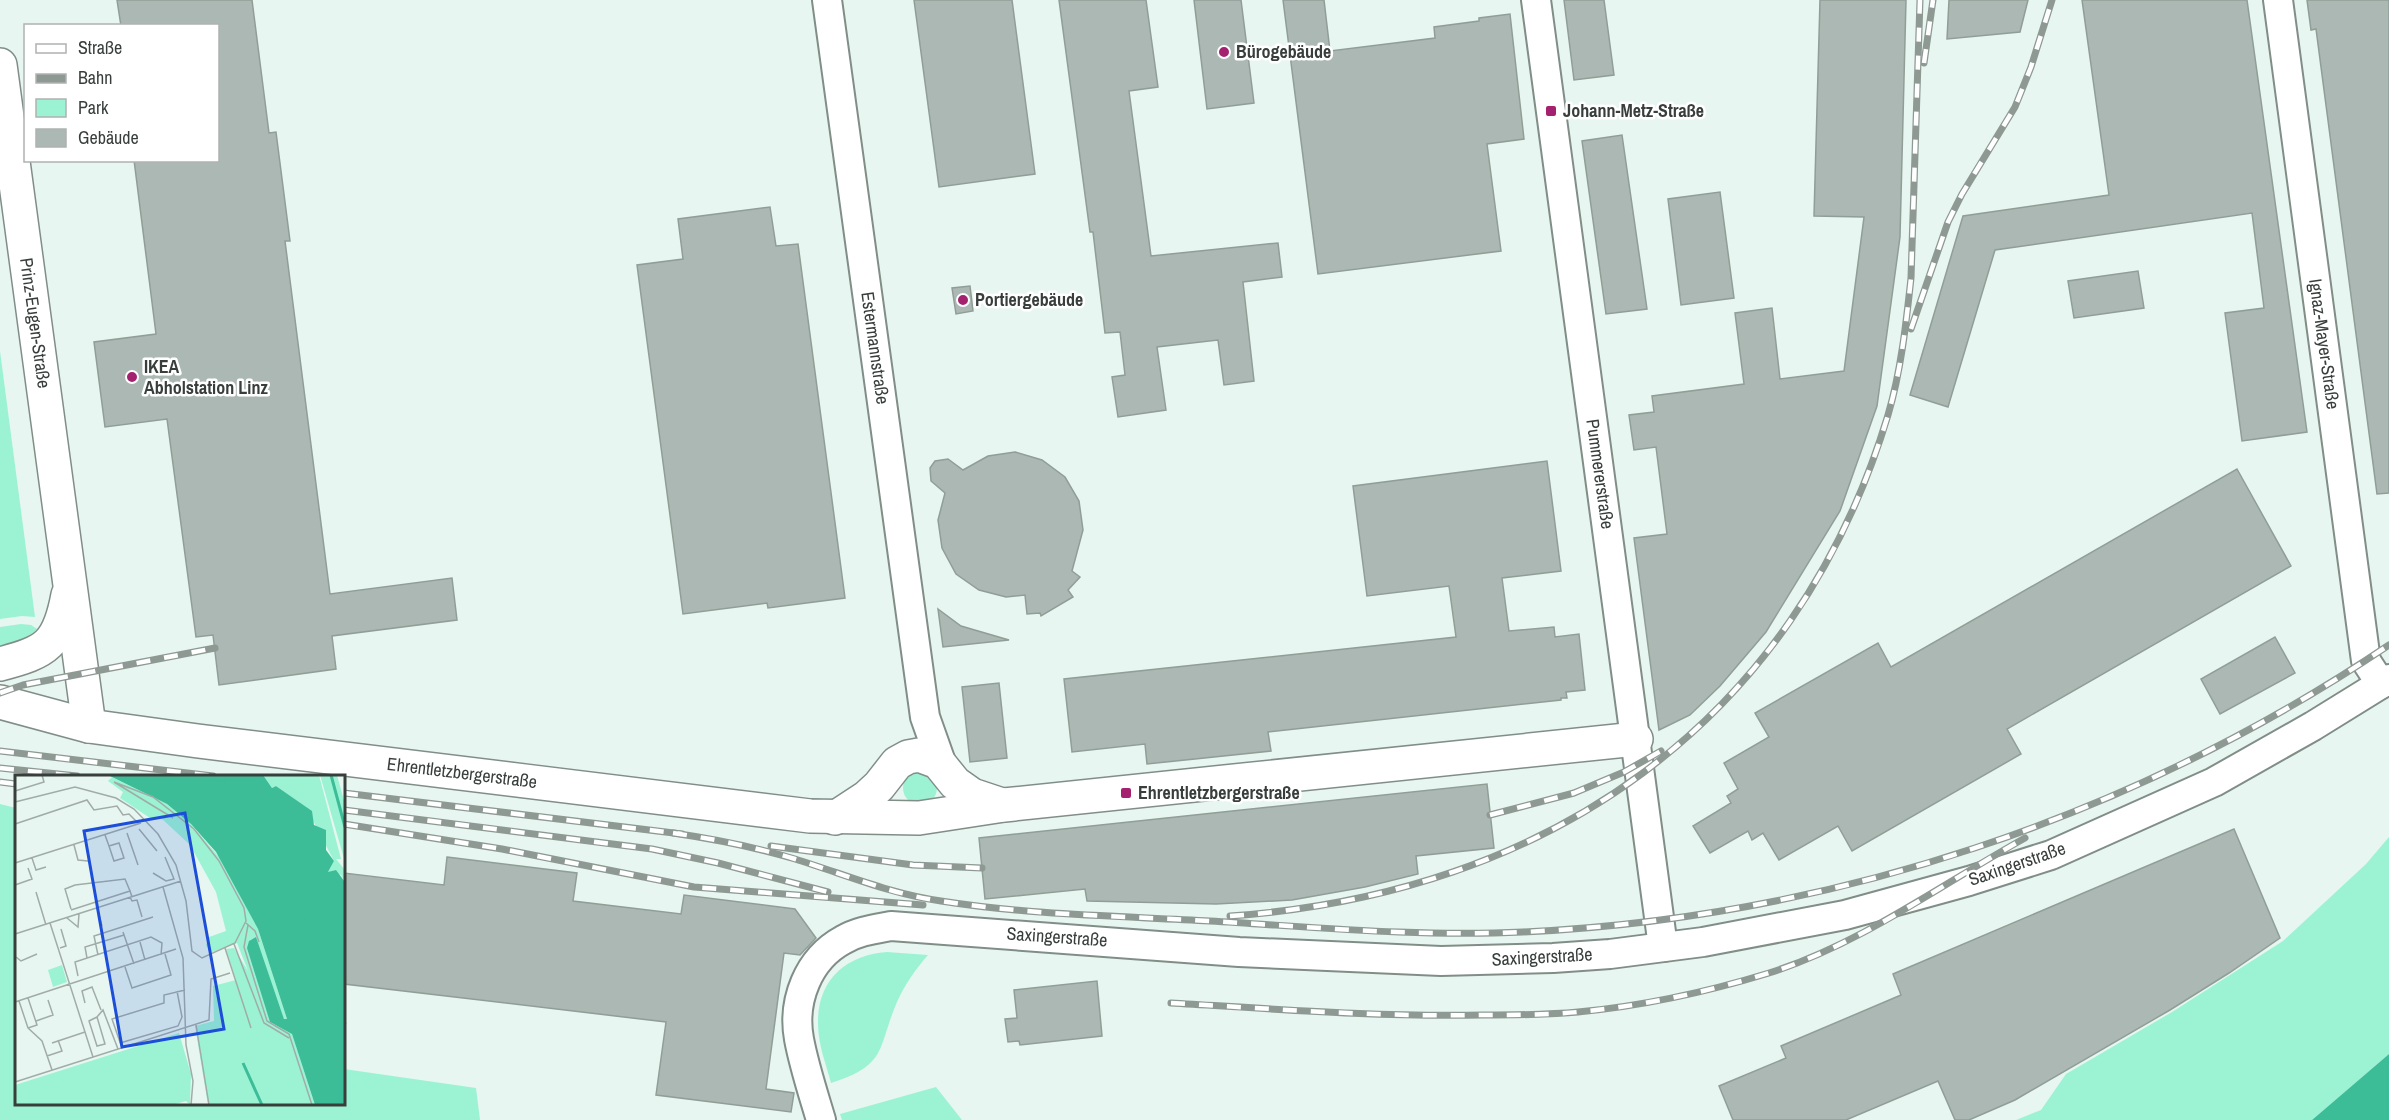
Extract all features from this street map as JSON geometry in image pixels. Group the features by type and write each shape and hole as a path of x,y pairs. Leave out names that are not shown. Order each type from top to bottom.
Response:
{"street":[{"name":"Estermannstraße","path":"827,0 922,696 929,733 945,770"},
{"name":"Pummererstraße","path":"1536,0 1663,947"},
{"name":"Ignaz-Mayer-Straße","path":"2278,0 2366,661 2385,681"},
{"name":"Prinz-Eugen-Straße","path":"0,65 89,726"},
{"name":"Prinz-Eugen-Straße","path":"0,664 36,653 50,643 62,626 70,581"},
{"name":"Saxingerstraße","path":"821,1120 799,1039 801,993 812,968 829,949 856,934 872,929 891,926 1250,953 1399,960 1553,958 1663,947 1757,933 1845,915 1969,881 2051,855 2214,782 2304,732 2385,681"},
{"name":"Estermannstraße","path":"894,768 913,735 922,696"},
{"name":"Ehrentletzbergerstraße","path":"0,702 89,726 730,807 835,818 923,818 1004,805 1636,739"},
{"name":"Ehrentletzbergerstraße","path":"894,768 908,757 919,755 933,759 955,783 972,795 1004,805"},
{"path":"894,768 887,784 890,800 902,813 923,818 940,809 946,802 950,791 945,770"},
{"path":"835,818 867,797 894,768"}],"green space":[{"path":"0,351 35,617 0,619"},
{"path":"31,625 37,629 22,642 0,651 0,627"},
{"path":"920,771 932,776 937,788 932,800 920,805 908,800 903,788 908,776"},
{"path":"0,804 15,808 15,1105 345,1105 345,1069 476,1088 480,1120 0,1120"},
{"path":"2389,837 2389,1054 2312,1120 2016,1120 2041,1110 2066,1074 2172,1012 2283,941 2366,864"},
{"path":"887,952 928,955 903,989 882,1044 872,1062 863,1069 831,1083 818,1031 822,995 836,973 846,965 858,958"},
{"path":"936,1087 962,1120 842,1120 840,1114"}],"shaded area":[{"path":"2389,1054 2389,1120 2312,1120"}],"building":[{"path":"117,0 252,0 269,133 276,132 290,241 285,241 330,594 452,578 457,620 332,636 336,669 219,685 213,635 196,637 167,419 105,427 94,342 156,334 134,162 219,162 219,24 121,24"},
{"path":"914,0 1012,0 1035,174 939,187"},
{"path":"1059,0 1146,0 1158,87 1129,91 1151,256 1278,243 1282,277 1243,282 1254,381 1224,385 1218,340 1157,347 1166,410 1118,417 1112,377 1125,375 1120,332 1105,333 1093,232 1090,232"},
{"name":"Bürogebäude","path":"1194,0 1241,0 1254,103 1207,109"},
{"path":"1283,0 1324,0 1330,51 1435,38 1434,27 1510,14 1524,139 1487,144 1501,251 1318,274"},
{"path":"1564,0 1604,0 1614,75 1574,80"},
{"path":"1820,0 1906,0 1900,237 1877,406 1840,511 1766,632 1720,686 1690,715 1659,730 1634,538 1667,534 1656,447 1634,450 1629,415 1654,412 1652,396 1744,384 1735,313 1772,308 1780,379 1844,371 1864,217 1814,216"},
{"path":"1949,0 2028,0 2020,32 1947,39"},
{"path":"2082,0 2247,0 2307,432 2242,441 2225,313 2264,308 2252,213 1995,250 1948,407 1910,395 1963,216 2109,195"},
{"path":"2307,0 2389,0 2389,493 2377,494 2316,29 2311,30"},
{"path":"1622,135 1647,309 1606,314 1582,141"},
{"path":"1720,192 1734,298 1681,305 1668,199"},
{"path":"770,207 776,246 798,244 845,598 768,608 767,603 683,614 637,265 683,259 678,219"},
{"path":"2138,271 2144,308 2074,318 2068,281"},
{"name":"Portiergebäude","path":"970,286 973,311 956,314 952,288"},
{"path":"1015,452 1042,460 1065,477 1079,501 1083,530 1072,571 1080,577 1068,590 1073,597 1041,616 1040,613 1027,614 1025,595 1006,597 979,590 956,574 942,548 938,520 945,493 931,481 930,468 935,461 948,459 963,470 988,456"},
{"path":"1547,461 1561,571 1502,578 1509,631 1554,627 1555,637 1579,634 1585,690 1566,692 1567,698 1561,698 1561,700 1268,732 1271,751 1147,764 1145,744 1072,752 1064,679 1456,637 1449,586 1367,596 1353,486"},
{"path":"2237,469 2291,566 2007,729 2021,754 1852,851 1838,826 1779,860 1763,833 1752,840 1748,831 1710,853 1693,826 1731,803 1727,796 1738,789 1724,763 1769,737 1755,713 1878,643 1891,667"},
{"path":"938,609 961,626 1009,640 943,647"},
{"path":"2275,637 2295,673 2220,714 2201,679"},
{"path":"999,683 1007,758 970,762 962,687"},
{"path":"1487,784 1494,848 1416,856 1418,874 1365,887 1292,900 1216,904 1087,901 1085,889 985,899 979,838"},
{"path":"2234,829 2280,938 2170,1010 2015,1100 1969,1120 1955,1120 1938,1081 1846,1120 1733,1120 1719,1086 1786,1058 1781,1046 1901,995 1893,974"},
{"path":"447,857 577,873 573,901 681,914 684,895 795,909 816,938 800,955 784,953 766,1089 794,1093 791,1112 656,1095 666,1022 345,984 345,873 444,885"},
{"path":"1097,981 1102,1036 1020,1045 1019,1041 1008,1042 1005,1019 1017,1018 1014,990"}],"railway":[{"path":"1230,916 1345,901 1453,872 1553,829 1643,773 1722,704 1790,621 1846,524 1888,415 1900,364 1911,278 1920,0"},
{"path":"1924,63 1933,0"},
{"path":"1911,329 1948,222 1962,194 2015,107 2031,67 2052,0"},
{"path":"673,833 780,855 904,894 974,906 1366,931 1444,933 1523,932 1638,923 1752,905 1865,880 1975,848 2084,808 2189,760 2291,706 2389,645"},
{"path":"0,693 23,685 215,648"},
{"path":"0,751 204,775"},
{"path":"1490,815 1574,793 1624,772 1661,751"},
{"path":"0,768 67,775"},
{"path":"0,782 15,784"},
{"path":"345,793 682,834"},
{"path":"345,810 652,849 718,863 828,892"},
{"path":"345,824 502,849 694,887 923,905"},
{"path":"1171,1003 1405,1015 1531,1015 1566,1013 1650,1002 1722,986 1803,961 1869,930 2025,838"},
{"path":"771,846 913,865 982,868"}],"place":[{"name":"Bürogebäude","path":"1224,52"},
{"name":"Johann-Metz-Straße","path":"1551,111"},
{"name":"Portiergebäude","path":"963,300"},
{"name":"IKEA Abholstation Linz","path":"132,377"},
{"name":"Ehrentletzbergerstraße","path":"1126,793"}]}
